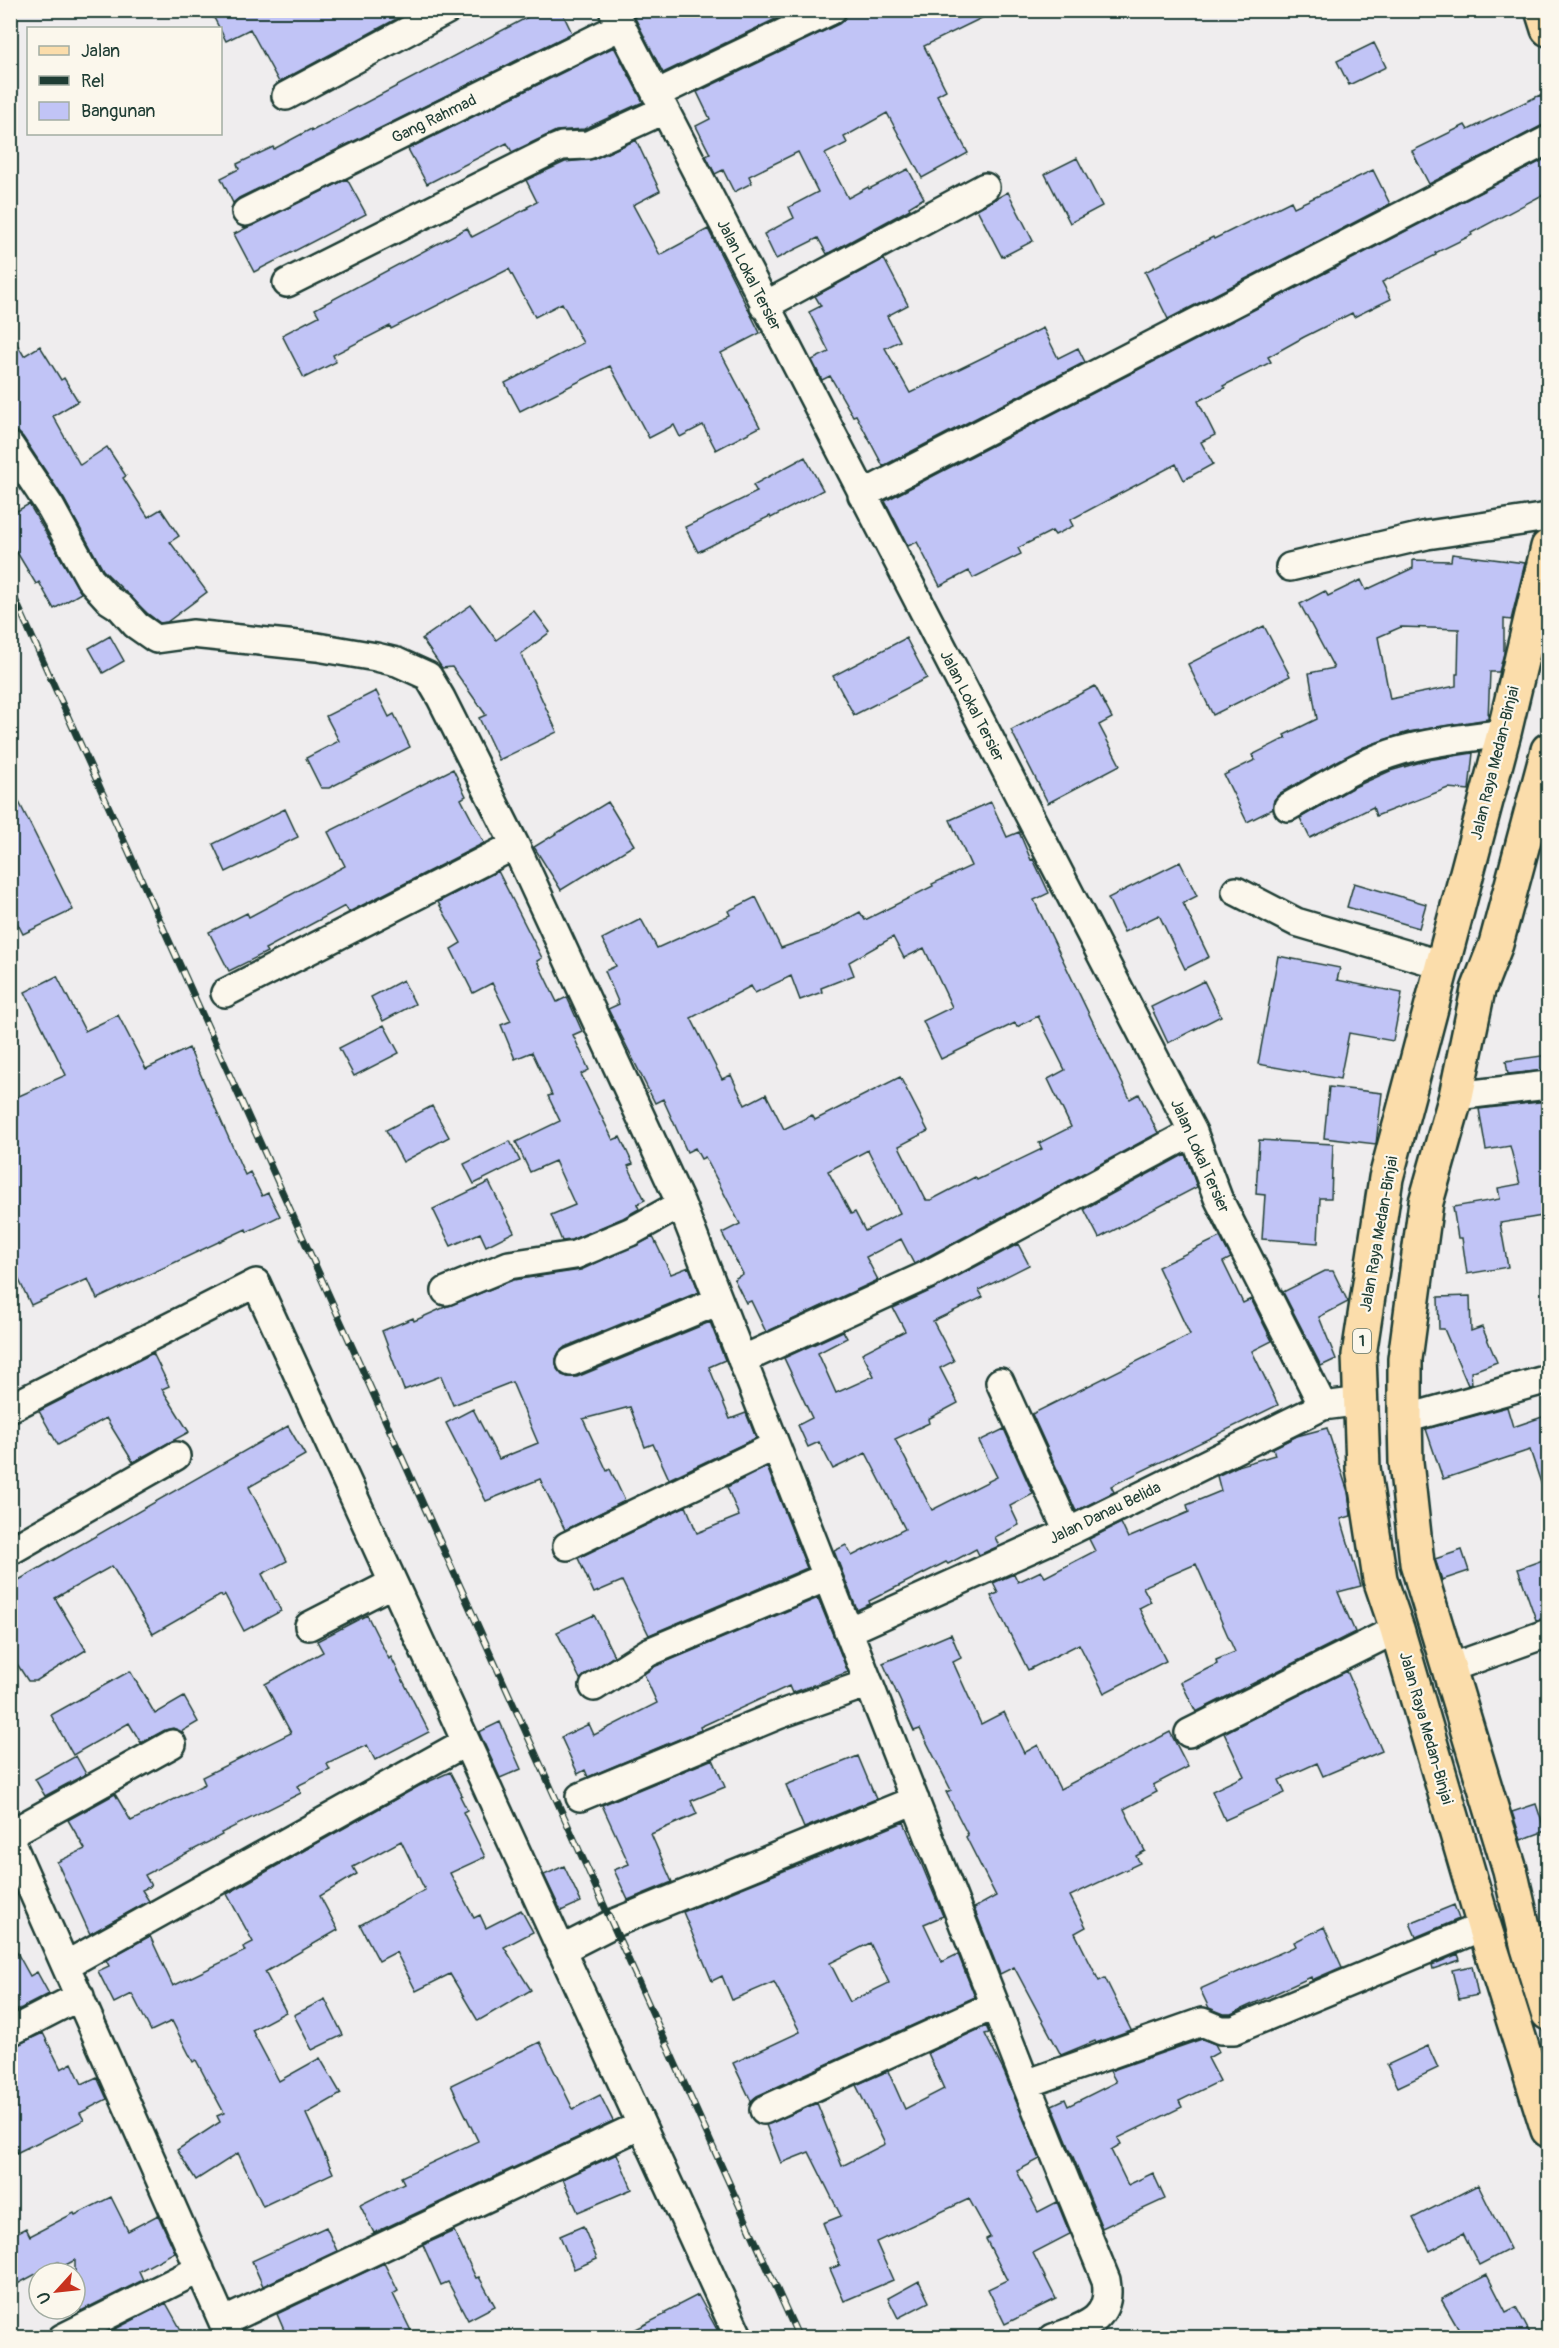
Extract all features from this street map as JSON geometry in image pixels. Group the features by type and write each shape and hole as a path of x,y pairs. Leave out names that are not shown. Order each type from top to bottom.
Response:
{"main road":[{"path":"1542,10 1548,29"},
{"name":"Jalan Raya Medan-Binjai","path":"1548,547 1504,733 1386,1178 1359,1355 1363,1468 1380,1579 1548,2130"},
{"path":"1547,2006 1528,1948 1510,1870 1416,1563 1406,1462 1405,1359 1426,1202 1456,1096 1478,990 1496,944 1548,750"}],"street":[{"path":"286,96 447,10"},
{"path":"287,283 552,150 562,146 588,146 660,102 832,10"},
{"name":"Jalan Lokal Tersier","path":"617,18 1193,1132 1218,1198 1323,1406"},
{"name":"Gang Rahmad","path":"246,212 617,18"},
{"path":"862,495 1548,140"},
{"path":"764,306 985,187"},
{"path":"10,446 51,508 90,579 136,625 156,639 192,634 317,647 397,662 428,676 514,845 681,1204 1026,2084 1106,2280 1108,2300 1102,2312 1092,2322 1053,2337"},
{"path":"1290,567 1427,535 1548,517"},
{"path":"1288,807 1360,767 1398,751 1504,733"},
{"path":"225,993 514,845"},
{"path":"1236,891 1296,922 1443,964"},
{"path":"1456,1096 1548,1085"},
{"path":"742,1359 927,1275 1193,1132"},
{"path":"446,1291 509,1265 563,1258 582,1253 630,1232 681,1204"},
{"path":"10,1408 256,1283 739,2337"},
{"path":"571,1362 719,1301"},
{"path":"1405,1419 1548,1379"},
{"path":"1000,1382 1068,1532"},
{"name":"Jalan Danau Belida","path":"848,1631 1068,1532 1323,1406 1362,1401"},
{"path":"567,1546 776,1446"},
{"path":"10,1551 176,1456"},
{"path":"594,1687 649,1652 827,1577"},
{"path":"309,1626 393,1582"},
{"path":"1189,1733 1397,1629"},
{"path":"1447,1669 1548,1632"},
{"path":"580,1797 778,1715 869,1683"},
{"path":"66,1965 466,1742"},
{"path":"10,1834 172,1744"},
{"path":"561,1950 614,1923 915,1800"},
{"path":"10,1840 17,1873 66,1965 227,2330 641,2125"},
{"path":"1026,2084 1202,2022 1221,2030 1234,2030 1484,1926"},
{"path":"10,2032 80,1996"},
{"path":"764,2110 995,2005"},
{"path":"62,2337 200,2269"}],"building":[{"path":"210,10 413,10 279,82 250,29 226,41 222,27 219,27"},
{"path":"541,10 561,10 572,33 233,203 221,178 239,169 237,164 273,147 274,149 311,129 312,131"},
{"path":"631,10 794,10 663,73"},
{"path":"848,10 998,10 924,46 946,90 937,95 968,153 922,178 887,113 844,137 847,143 825,154 848,198 908,169 924,198 909,207 910,209 827,254 818,238 776,259 764,234 794,218 789,207 818,192 798,152 749,176 752,183 734,192 723,170 715,174 706,156 710,154 696,126 710,119 697,92 839,24 845,18"},
{"path":"1374,43 1386,67 1349,85 1337,61"},
{"path":"614,47 643,102 584,129 556,131 512,152 507,143 427,184 408,149"},
{"path":"1540,95 1548,113 1548,124 1429,184 1412,151 1465,125 1468,130"},
{"path":"636,140 660,191 633,205 660,255 708,229 760,333 721,353 760,427 716,450 703,425 680,437 674,425 649,438 610,366 520,411 505,383 583,343 562,303 535,317 509,269 391,329 390,326 333,355 336,362 304,378 282,335 319,316 315,309 467,228 472,237 528,208 537,202 526,180 565,162 594,159"},
{"path":"1077,158 1102,206 1070,223 1045,174"},
{"path":"1547,158 1548,192 1435,253 1436,255 1382,282 1391,299 1354,317 1352,313 1304,337 1268,357 1271,362 1198,401 1215,435 1201,442 1213,464 1184,480 1176,464 1070,520 1073,526 1055,535 1052,531 1018,548 1021,554 973,578 969,571 940,586 917,542 908,546 885,501"},
{"path":"1373,170 1390,204 1168,319 1145,272 1291,201 1294,207"},
{"path":"347,179 366,214 254,272 234,234"},
{"path":"1008,192 1033,241 1002,257 977,209"},
{"path":"884,259 908,305 887,316 900,341 885,348 910,393 1043,328 1058,358 1078,348 1085,362 883,466 856,415 853,416 830,376 822,380 812,360 829,352 809,312 821,306 815,296"},
{"path":"10,332 24,356 40,346 61,380 64,378 78,401 53,416 80,465 107,447 126,476 123,478 148,517 161,509 179,536 170,542 207,592 167,622 160,623 147,613 103,570 64,499 23,437 18,432 10,430"},
{"path":"805,457 823,490 771,518 770,516 698,552 685,527 757,492 753,485"},
{"path":"29,504 81,593 54,609 39,582 36,584 10,541 10,515"},
{"path":"1452,554 1525,563 1511,620 1504,619 1504,653 1499,672 1490,672 1488,719 1408,732 1364,747 1280,793 1274,800 1273,809 1247,822 1224,775 1255,760 1252,755 1286,738 1284,735 1317,719 1309,673 1334,668 1300,604 1325,591 1328,596 1361,580 1366,590 1413,568 1413,560 1451,561","holes":["1401,627 1459,629 1456,686 1390,699 1378,637"]},
{"path":"471,605 496,640 535,612 550,632 521,654 557,732 499,760 479,718 486,715 452,667 442,668 422,639"},
{"path":"1264,626 1290,676 1213,715 1188,664"},
{"path":"110,636 124,661 103,673 89,648"},
{"path":"906,638 927,678 854,715 833,676"},
{"path":"1095,686 1112,718 1099,725 1120,765 1048,803 1011,730"},
{"path":"376,691 389,717 394,714 410,747 329,788 321,788 306,758 339,741 326,716"},
{"path":"1473,753 1469,790 1448,788 1376,816 1373,807 1310,838 1300,818 1350,789 1390,771 1428,760"},
{"path":"453,769 466,796 461,799 484,843 349,912 345,906 265,949 267,952 229,971 209,932 247,913 249,917 345,866 328,832"},
{"path":"10,784 73,910 23,934 10,909"},
{"path":"608,802 634,845 561,890 534,847"},
{"path":"991,802 1007,837 1019,832 1049,893 1034,900 1130,1099 1139,1094 1158,1133 914,1264 901,1239 866,1257 878,1280 766,1332 751,1301 746,1303 734,1279 743,1274 722,1233 740,1224 705,1157 701,1159 695,1148 687,1152 663,1099 655,1103 608,1009 619,1004 605,971 616,966 602,939 641,919 657,948 730,915 728,911 756,897 781,948 820,934 860,912 865,920 971,866 950,820","holes":["893,937 904,958 924,948 952,1007 923,1021 941,1059 1015,1023 1017,1027 1038,1016 1065,1070 1048,1079 1071,1127 1039,1143 1042,1149 977,1180 975,1177 931,1200 926,1200 899,1146 928,1131 900,1077 815,1120 812,1115 784,1129 766,1094 745,1105 731,1075 722,1079 691,1018 751,986 755,993 791,976 800,1000 822,992 821,988 854,975 849,962","868,1150 900,1213 865,1231 855,1212 851,1214 828,1171"]},
{"path":"285,809 298,837 226,872 213,844"},
{"path":"1180,862 1197,896 1183,903 1209,957 1185,969 1159,915 1124,932 1108,898"},
{"path":"498,871 542,958 537,961 557,1002 567,997 582,1031 573,1035 589,1070 581,1074 613,1140 620,1137 633,1164 628,1166 645,1200 637,1204 639,1209 623,1218 571,1240 562,1241 551,1215 575,1205 555,1161 530,1172 516,1142 560,1121 548,1096 552,1095 532,1052 515,1059 501,1025 511,1021 492,983 473,993 451,949 461,943 438,902"},
{"path":"1354,883 1426,904 1419,928 1347,907"},
{"path":"1278,956 1340,968 1337,980 1402,993 1393,1041 1349,1033 1340,1079 1258,1064"},
{"path":"57,976 85,1031 118,1015 146,1069 189,1048 245,1175 250,1172 262,1196 268,1193 280,1216 247,1232 246,1229 97,1299 88,1279 31,1305 10,1261 10,1100 66,1075 25,992"},
{"path":"403,980 415,1004 383,1021 371,997"},
{"path":"1204,981 1221,1016 1168,1043 1151,1007"},
{"path":"384,1025 399,1053 354,1076 339,1048"},
{"path":"1548,1055 1548,1070 1508,1074 1506,1061"},
{"path":"1329,1087 1382,1093 1376,1144 1324,1138"},
{"path":"1548,1101 1548,1215 1500,1223 1508,1267 1467,1274 1462,1238 1458,1238 1453,1207 1500,1199 1498,1188 1520,1184 1510,1146 1486,1150 1479,1109"},
{"path":"432,1106 449,1137 403,1162 386,1130"},
{"path":"1259,1140 1333,1144 1331,1198 1320,1198 1318,1243 1262,1239 1265,1195 1256,1194"},
{"path":"510,1141 520,1161 474,1184 464,1164"},
{"path":"1185,1154 1197,1187 1099,1238 1084,1209"},
{"path":"489,1182 514,1232 486,1246 480,1233 451,1246 433,1209"},
{"path":"653,1237 671,1274 689,1267 699,1292 565,1347 556,1359 557,1369 562,1375 577,1377 710,1322 725,1360 709,1367 730,1419 746,1413 756,1438 669,1479 653,1444 645,1447 630,1407 583,1419 607,1471 610,1469 625,1501 565,1530 540,1479 486,1501 446,1423 473,1409 499,1459 538,1443 512,1382 453,1405 441,1376 404,1390 382,1331 413,1318 414,1321 513,1280 581,1270"},
{"path":"1220,1237 1231,1258 1223,1262 1243,1303 1251,1299 1272,1341 1252,1351 1278,1405 1111,1486 1114,1492 1076,1511 1032,1414 1190,1335 1158,1267"},
{"path":"1018,1244 1029,1265 979,1290 983,1297 933,1321 954,1361 940,1368 958,1403 928,1419 929,1423 895,1439 932,1510 997,1477 979,1441 1004,1429 1033,1494 1010,1506 1019,1525 995,1537 999,1546 979,1555 976,1549 948,1564 946,1562 869,1601 870,1604 857,1610 834,1551 846,1545 852,1556 905,1529 866,1453 833,1469 819,1442 808,1447 798,1425 812,1418 784,1358 843,1331 847,1338 818,1353 836,1393 874,1376 862,1353 905,1331 893,1308"},
{"path":"1325,1271 1333,1271 1348,1302 1319,1317 1336,1359 1321,1366 1283,1292"},
{"path":"1470,1296 1471,1331 1482,1327 1497,1362 1471,1372 1472,1384 1468,1385 1444,1329 1439,1329 1438,1297"},
{"path":"153,1353 169,1386 162,1389 189,1432 133,1462 106,1418 58,1445 39,1411"},
{"path":"1507,1407 1513,1427 1548,1415 1548,1495 1545,1495 1530,1450 1443,1479 1426,1429"},
{"path":"288,1426 305,1455 249,1487 287,1561 262,1574 281,1611 244,1631 225,1595 222,1597 221,1595 153,1634 112,1566 55,1598 86,1650 36,1681 28,1681 10,1653 10,1585"},
{"path":"1327,1428 1348,1492 1351,1516 1341,1519 1361,1586 1338,1592 1355,1632 1196,1712 1181,1682 1217,1664 1216,1660 1235,1652 1196,1564 1143,1587 1151,1602 1139,1608 1166,1661 1104,1693 1079,1644 1028,1670 991,1596 998,1593 993,1583 1014,1574 1018,1582 1041,1571 1045,1577 1095,1551 1089,1539 1121,1523 1128,1538 1189,1512 1187,1505 1221,1491 1217,1476 1238,1466 1275,1455 1273,1448 1297,1436"},
{"path":"767,1467 807,1568 649,1635 622,1581 594,1593 578,1558 686,1506 697,1533 739,1516 727,1487"},
{"path":"1462,1550 1469,1571 1442,1580 1435,1559"},
{"path":"1548,1558 1548,1618 1536,1620 1518,1569"},
{"path":"818,1598 848,1672 792,1693 789,1686 700,1727 701,1730 588,1777 585,1770 578,1774 561,1737 589,1724 594,1735 657,1703 644,1674 656,1666"},
{"path":"367,1615 429,1732 375,1760 367,1745 327,1764 330,1770 297,1786 301,1793 221,1833 222,1835 145,1875 151,1886 142,1890 149,1901 90,1934 57,1862 85,1849 68,1820 115,1794 131,1821 205,1784 202,1777 291,1733 265,1684 323,1652 317,1641"},
{"path":"594,1615 614,1656 580,1679 557,1632"},
{"path":"951,1634 961,1658 953,1662 981,1724 1004,1712 1024,1753 1038,1745 1060,1789 1170,1732 1188,1767 1153,1785 1157,1792 1124,1809 1145,1851 1136,1856 1140,1863 1070,1896 1086,1927 1075,1933 1099,1981 1105,1978 1131,2030 1061,2055 1014,1967 1000,1974 974,1908 996,1896 946,1792 951,1790 920,1729 914,1731 883,1663"},
{"path":"130,1671 155,1714 184,1697 198,1722 181,1732 173,1728 165,1730 141,1743 129,1723 73,1755 51,1715"},
{"path":"1347,1671 1382,1751 1323,1776 1317,1763 1279,1780 1285,1793 1225,1820 1212,1791 1244,1776 1224,1733"},
{"path":"500,1722 521,1769 500,1778 479,1732"},
{"path":"76,1756 86,1774 45,1796 35,1779"},
{"path":"858,1756 876,1799 804,1828 786,1785"},
{"path":"713,1759 725,1787 691,1801 697,1814 651,1834 672,1882 628,1900 614,1870 629,1864 602,1805"},
{"path":"450,1772 467,1810 463,1812 485,1857 450,1873 474,1918 480,1915 486,1928 521,1910 533,1932 504,1947 531,1990 478,2021 450,1974 416,1991 396,1952 379,1961 360,1925 425,1890 401,1841 353,1867 357,1874 320,1896 338,1930 265,1972 286,2012 252,2030 279,2081 320,2058 341,2094 306,2114 333,2173 263,2206 238,2153 196,2180 177,2150 220,2122 217,2116 224,2113 196,2060 193,2062 172,2021 151,2031 132,1994 114,2003 98,1971 109,1966 106,1960 150,1936 173,1986 245,1951 243,1947 253,1942 227,1894 419,1786"},
{"path":"1536,1804 1545,1831 1521,1840 1512,1812"},
{"path":"904,1822 943,1916 924,1924 942,1962 958,1954 975,1997 757,2096 751,2101 733,2063 800,2032 774,1982 732,2000 722,1976 712,1981 683,1912","holes":["870,1943 889,1983 850,2002 830,1963"]},
{"path":"564,1866 581,1902 561,1911 544,1875"},
{"path":"1454,1905 1459,1919 1416,1937 1410,1923"},
{"path":"1324,1927 1342,1967 1312,1980 1311,1977 1231,2014 1224,2014 1209,2008 1200,1989 1296,1946 1294,1942"},
{"path":"10,1940 30,1976 37,1972 49,1994 10,2014"},
{"path":"1458,1954 1460,1960 1433,1969 1432,1965"},
{"path":"1472,1966 1478,1995 1459,1999 1452,1970"},
{"path":"325,1999 343,2035 312,2050 294,2015"},
{"path":"986,2026 989,2033 985,2034 1004,2072 1040,2159 1017,2171 1038,2212 1057,2202 1070,2234 1033,2253 1056,2299 1005,2324 988,2289 1007,2280 986,2239 990,2237 969,2199 876,2242 893,2280 844,2301 830,2269 840,2265 823,2223 841,2216 809,2152 781,2163 766,2125 817,2103 842,2166 885,2144 856,2085 888,2071 905,2109 944,2089 928,2053"},
{"path":"43,2033 61,2069 72,2063 82,2084 97,2077 107,2099 80,2113 84,2120 10,2156 10,2048"},
{"path":"1202,2039 1215,2044 1219,2052 1208,2058 1220,2081 1179,2101 1182,2107 1118,2138 1121,2144 1111,2150 1128,2185 1153,2173 1165,2199 1102,2228 1052,2105 1065,2099 1068,2106 1116,2082 1110,2071"},
{"path":"540,2042 573,2109 600,2095 613,2121 374,2233 360,2205 404,2183 401,2177 478,2141 451,2085"},
{"path":"1428,2046 1438,2068 1398,2087 1387,2065"},
{"path":"617,2154 632,2189 578,2212 563,2179"},
{"path":"1478,2185 1510,2249 1479,2265 1463,2234 1430,2251 1413,2218"},
{"path":"111,2197 128,2231 158,2215 175,2252 139,2271 143,2280 87,2308 87,2261 27,2261 27,2279 10,2288 10,2236 26,2228 30,2236 74,2213 75,2215"},
{"path":"583,2226 597,2259 574,2269 560,2236"},
{"path":"326,2227 337,2251 263,2286 252,2261"},
{"path":"454,2231 476,2278 479,2277 495,2306 468,2320 448,2282 441,2285 423,2245"},
{"path":"384,2263 398,2291 393,2294 414,2337 287,2337 277,2314"},
{"path":"1487,2275 1506,2312 1516,2307 1532,2337 1463,2337 1441,2299"},
{"path":"919,2281 929,2302 898,2318 888,2298"},
{"path":"698,2295 721,2337 620,2337 666,2314 665,2312"},
{"path":"166,2303 185,2337 100,2337"}],"railway":[{"path":"10,588 799,2338"}]}
